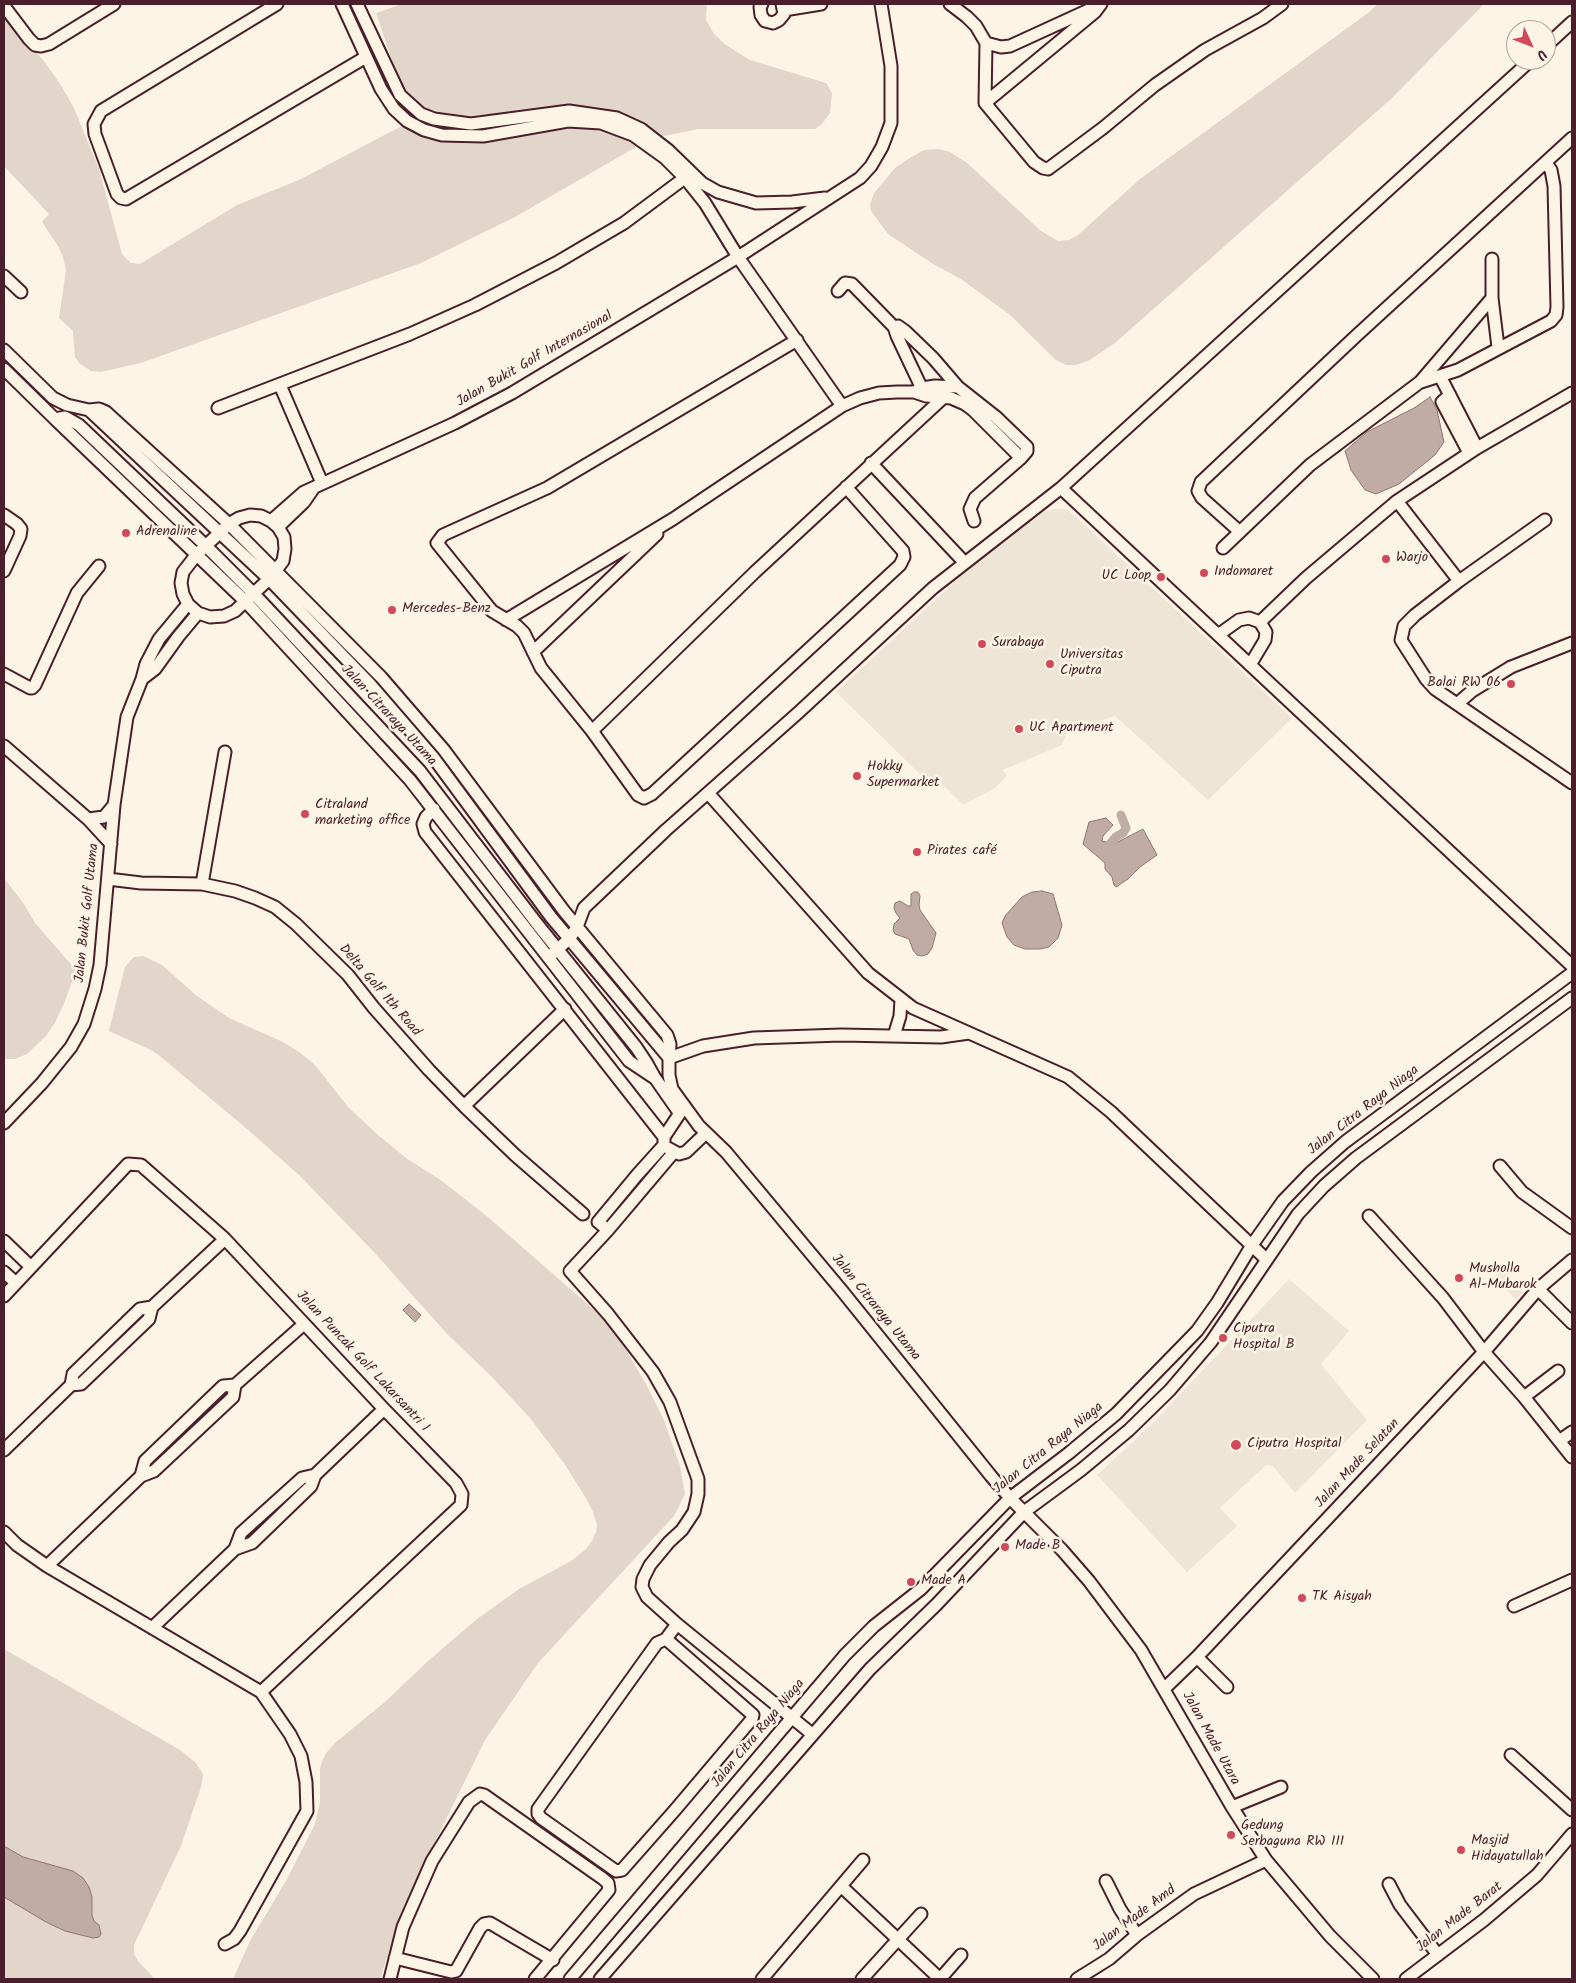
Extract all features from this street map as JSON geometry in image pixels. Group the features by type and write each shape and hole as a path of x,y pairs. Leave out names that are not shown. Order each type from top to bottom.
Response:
{"street":[{"path":"4,6 29,39 35,45 41,46 49,44 114,4"},
{"path":"277,4 101,111 94,124 95,134 117,194 121,198 126,199 366,57"},
{"path":"342,4 380,89 394,109 408,121 424,130 442,135 483,136 568,121 601,123 633,135 688,176 718,192 746,202 792,202 830,198"},
{"path":"357,4 400,95 420,114 447,122 471,124 569,111 617,118 641,129 668,150 688,176 738,257 798,340 842,406"},
{"path":"762,4 760,7 761,15 769,23 780,20 783,7 821,4"},
{"name":"Jalan Bukit Golf Internasional","path":"275,524 299,495 455,423 512,393 738,257 860,178 871,166 882,147 891,123 891,66 881,4"},
{"path":"950,4 967,16 976,26 986,43 985,103 1034,162 1048,169 1103,128 1155,85 1205,50 1263,18 1282,4"},
{"path":"986,43 1010,46 1101,4"},
{"path":"985,103 1095,12 1101,4"},
{"path":"1556,37 1572,22"},
{"path":"554,953 570,938 577,927 584,908 666,830 964,562 1061,488 1520,70"},
{"path":"1240,532 1202,498 1198,491 1201,482 1370,322 1572,138"},
{"path":"1420,382 1458,370 1498,347 1551,321 1556,315 1554,186 1551,170 1546,163"},
{"path":"218,408 410,334 475,305 556,263 624,223 688,176"},
{"path":"1492,259 1492,298 1498,347"},
{"path":"4,276 21,292"},
{"path":"838,290 845,283 852,284 894,326 921,392"},
{"path":"1223,548 1310,465 1420,382 1492,298"},
{"path":"894,326 900,327 905,331 933,358 958,387 996,417 1027,447 1027,451 1020,458 975,498 970,509 974,521"},
{"path":"798,340 546,488 440,537 437,543 492,611 517,626 524,633 541,668 592,731 638,794 644,798 648,797 896,570 904,557 903,551 846,487"},
{"name":"Jalan Citraraya Utama","path":"4,350 59,402 89,410 99,409 106,412 229,524 434,757 551,916 668,1058"},
{"name":"Jalan Citraraya Utama","path":"4,369 55,419 65,418 80,425 197,554 246,602 410,780 636,1048 680,1113 726,1152 1010,1498 1024,1512"},
{"path":"1440,376 1450,395 1442,402 1473,450"},
{"path":"280,385 317,486"},
{"path":"506,620 673,519 842,406 860,398 879,393 921,392 958,387"},
{"path":"921,392 957,400 973,410 1020,458"},
{"path":"1260,622 1306,578 1397,501 1473,450 1572,393"},
{"path":"592,731 846,487 944,397"},
{"name":"Jalan Citraraya Utama","path":"89,410 220,533 272,575 381,677 444,750 564,911 667,1035 670,1044 668,1075 672,1089 702,1130"},
{"path":"872,463 964,562"},
{"path":"1061,488 1572,966"},
{"path":"1397,501 1459,582"},
{"name":"Jalan Citraraya Utama","path":"150,502 206,546 254,594 420,771 534,929"},
{"path":"4,515 18,524 21,529 20,536 4,571"},
{"path":"250,515 261,516 275,524 284,537 283,561 272,575 236,611 224,616 193,618 183,610 181,583 183,572 197,554 229,524 239,518 250,515"},
{"path":"533,652 673,519"},
{"path":"1546,520 1409,620 1404,626 1401,636 1402,643 1426,680 1435,689 1572,783"},
{"path":"4,674 30,688 35,685 77,593 83,583 99,566"},
{"name":"Jalan Bukit Golf Utama","path":"4,1123 42,1083 71,1046 84,1024 95,990 100,966 114,805 128,717 146,664 159,639 183,610"},
{"name":"Jalan Bukit Golf Utama","path":"142,679 155,669 193,618"},
{"path":"1218,635 1240,620 1249,618 1260,622 1266,632 1265,640 1250,665"},
{"path":"1457,704 1472,691 1511,667 1572,643"},
{"path":"4,746 88,819 111,844"},
{"path":"202,884 225,752"},
{"path":"708,793 868,973 913,1008 1068,1077 1111,1112 1266,1259"},
{"path":"88,819 104,817 114,805"},
{"path":"434,808 426,817 424,832 565,1009 667,1145 679,1154 686,1152 702,1130"},
{"name":"Delta Golf 1th Road","path":"108,879 141,883 202,884 235,891 275,908 296,924 348,975 392,1029 464,1106 514,1155 582,1214"},
{"path":"534,929 551,916 564,911 584,908"},
{"name":"Jalan Citra Raya Niaga","path":"571,1979 857,1643 874,1626 921,1590 1010,1498 1116,1414 1197,1331 1217,1303 1252,1245 1283,1201 1311,1172 1345,1142 1572,973"},
{"path":"600,1979 870,1669 936,1605 1024,1512 1081,1470 1129,1430 1170,1390 1211,1342 1298,1214 1324,1186 1356,1158 1572,998"},
{"path":"894,1036 900,1016 901,999"},
{"path":"464,1106 565,1009"},
{"path":"668,1058 704,1046 754,1038 841,1035 941,1037 969,1033"},
{"path":"680,1113 667,1145 608,1230 570,1271 608,1314 653,1372 670,1402 698,1479 698,1494 694,1512 682,1530 650,1565 643,1579 642,1587 647,1596 677,1624 812,1734"},
{"name":"Jalan Puncak Golf Lakarsantri 1","path":"4,1296 128,1164 136,1163 148,1170 225,1239 456,1483 462,1494 461,1505 261,1692"},
{"path":"1500,1166 1522,1192 1572,1228"},
{"path":"1369,1216 1443,1298 1484,1352 1524,1397 1572,1457"},
{"path":"4,1450 71,1385 81,1384 148,1319 152,1307 225,1239"},
{"path":"4,1240 31,1267"},
{"name":"Jalan Made Selatan","path":"1164,1688 1197,1657 1484,1352 1538,1289 1572,1260"},
{"path":"4,1272 16,1283"},
{"path":"1538,1289 1572,1322"},
{"path":"47,1566 141,1476 154,1471 233,1398 236,1385 304,1324"},
{"path":"1524,1397 1558,1371"},
{"path":"152,1628 236,1549 252,1543 311,1486 315,1475 384,1409"},
{"path":"1559,1441 1572,1432"},
{"name":"Jalan Made Utara","path":"1024,1512 1062,1550 1089,1581 1141,1650 1232,1807 1266,1860 1330,1936 1373,1979"},
{"path":"4,1532 17,1545 47,1566 261,1692 290,1734 301,1756 306,1782 307,1811 240,1931 234,1939 225,1944"},
{"path":"1514,1606 1572,1580"},
{"path":"666,1639 753,1715 752,1719 675,1810 622,1870 616,1871 541,1818 538,1814 538,1809 657,1643 666,1639 677,1624"},
{"path":"1197,1657 1226,1687"},
{"path":"1511,1755 1572,1810"},
{"path":"1232,1807 1281,1788"},
{"path":"390,1979 403,1927 432,1861 469,1802 480,1794 608,1883 609,1890 553,1960 535,1979"},
{"name":"Jalan Made Barat","path":"1406,1979 1484,1920 1537,1875 1572,1834"},
{"path":"762,1979 864,1860"},
{"name":"Jalan Made Amd","path":"1077,1979 1109,1959 1137,1934 1194,1894 1266,1860"},
{"path":"1106,1881 1120,1909 1137,1934"},
{"path":"1390,1884 1400,1905 1438,1955"},
{"path":"841,1886 940,1979 961,1955"},
{"path":"862,1979 921,1914"},
{"path":"396,1958 451,1972 456,1971 480,1928 484,1924 490,1923 553,1960"}],"shaded area":[{"path":"402,4 707,4 706,20 714,34 726,45 750,60 826,83 832,93 830,113 822,124 815,129 698,129 659,137 636,147 515,217 421,263 141,363 100,372 91,371 79,363 75,357 73,331 59,318 66,270 58,246 42,222 49,214 4,166 4,18 44,61 74,108 99,169 122,254 131,263 140,264 237,205 299,180 415,119 419,115 397,75 376,13"},
{"path":"1378,4 1484,4 1392,98 1115,343 1088,361 1076,365 1066,365 1056,360 1010,315 961,279 933,264 888,234 871,211 870,205 874,193 895,168 924,150 938,149 950,152 967,163 1041,231 1058,241 1069,240 1078,235 1140,179"},
{"path":"1430,397 1437,410 1444,442 1435,455 1399,484 1376,494 1365,490 1351,470 1345,451 1367,432 1414,408"},
{"name":"Universitas Ciputra","path":"1066,509 1075,516 1292,718 1208,800 1115,716 1067,732 1062,745 1003,770 1007,776 995,788 963,805 939,781 933,787 836,692 973,565 1045,511"},
{"path":"1106,818 1113,825 1103,836 1102,841 1118,842 1143,829 1157,855 1116,887 1112,877 1105,869 1105,863 1083,844 1089,822"},
{"path":"4,878 24,904 35,923 76,970 55,1023 46,1036 27,1054 15,1059 4,1059"},
{"path":"1042,891 1053,894 1062,925 1058,938 1049,947 1040,949 1025,949 1014,945 1007,937 1002,923 1005,916 1022,897 1032,892"},
{"path":"918,892 920,896 920,910 936,933 932,948 928,954 922,956 917,955 913,950 909,939 895,934 893,930 894,924 900,918 894,908 895,903 900,901 911,906 911,894"},
{"path":"143,956 162,965 197,996 229,1018 283,1042 299,1052 315,1065 348,1107 378,1135 406,1158 442,1181 489,1218 600,1315 622,1343 647,1386 664,1420 680,1466 685,1494 674,1516 538,1663 485,1740 404,1905 380,1979 233,1979 250,1941 287,1879 315,1824 320,1802 320,1768 327,1752 477,1619 519,1589 571,1561 585,1550 592,1541 597,1525 587,1500 564,1463 530,1418 491,1376 447,1334 374,1252 299,1175 161,1057 151,1050 109,1031 125,967 134,957"},
{"path":"1501,1269 1523,1293 1516,1299 1493,1279"},
{"name":"Ciputra Hospital","path":"1289,1279 1349,1331 1321,1364 1367,1420 1295,1493 1273,1466 1266,1465 1220,1508 1237,1526 1187,1572 1097,1475 1151,1425"},
{"path":"409,1304 421,1315 415,1322 403,1310"},
{"path":"4,1649 180,1750 195,1762 203,1774 201,1787 181,1846 134,1945 134,1954 138,1961 155,1979 4,1979"},
{"path":"4,1846 23,1857 73,1871 83,1878 89,1887 92,1897 92,1915 94,1921 99,1925 101,1934 99,1937 93,1938 65,1931 4,1897"}],"waterway":[{"path":"1111,843 1126,828 1121,815"}],"place":[{"name":"Adrenaline","path":"126,533"},
{"name":"Warjo","path":"1386,559"},
{"name":"Indomaret","path":"1204,573"},
{"name":"UC Loop","path":"1161,577"},
{"name":"Mercedes-Benz","path":"392,610"},
{"name":"Surabaya","path":"982,644"},
{"name":"Universitas Ciputra","path":"1050,664"},
{"name":"Balai RW 06","path":"1511,684"},
{"name":"UC Apartment","path":"1019,729"},
{"name":"Hokky Supermarket","path":"857,776"},
{"name":"Citraland marketing office","path":"305,814"},
{"name":"Pirates café","path":"917,852"},
{"name":"Musholla Al-Mubarok","path":"1459,1278"},
{"name":"Ciputra Hospital B","path":"1223,1338"},
{"name":"Ciputra Hospital","path":"1236,1445"},
{"name":"Made B","path":"1005,1547"},
{"name":"Made A","path":"911,1582"},
{"name":"TK Aisyah","path":"1302,1598"},
{"name":"Gedung Serbaguna RW III","path":"1231,1835"},
{"name":"Masjid Hidayatullah","path":"1461,1850"}]}
